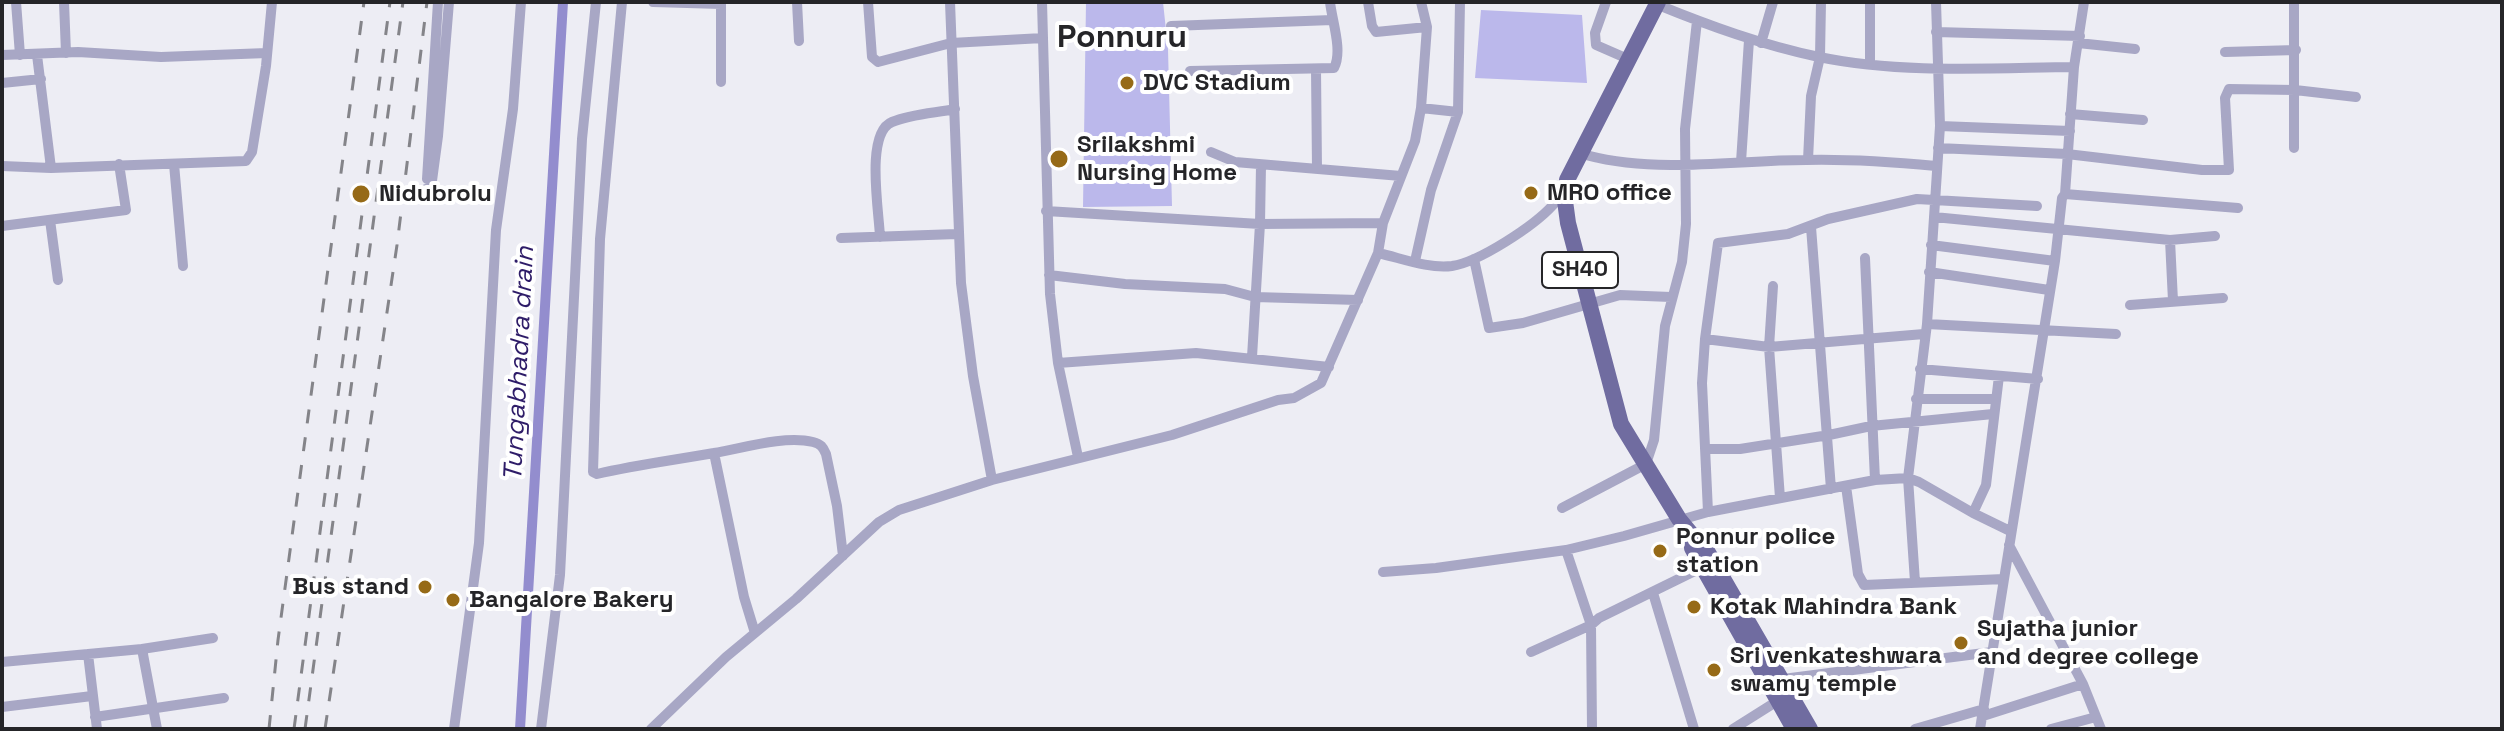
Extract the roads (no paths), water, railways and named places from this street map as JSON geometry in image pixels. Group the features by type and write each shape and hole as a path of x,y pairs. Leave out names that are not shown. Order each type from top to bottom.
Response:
{"main road":[{"name":"SH40","path":"1657,3 1567,180 1565,201 1568,223 1621,424 1679,519 1703,544 1810,729"},
{"name":"SH40","path":"1693,536 1692,548 1794,729"}],"street":[{"path":"16,2 20,55"},
{"path":"64,2 66,53"},
{"path":"2,166 51,168 237,162 250,158 272,2"},
{"path":"438,2 438,52 438,136 431,188 428,190 438,52 449,2"},
{"path":"454,729 479,543 494,260 513,109 521,2"},
{"path":"541,729 560,575 582,139 596,2"},
{"path":"622,2 600,239 592,468 597,474 769,443 817,442 823,447 837,506 843,556"},
{"path":"653,2 721,3 721,82"},
{"path":"797,2 799,41"},
{"path":"868,2 875,60 951,43 1043,38"},
{"path":"950,2 957,234 973,376 992,480"},
{"path":"1042,2 1049,275 1058,363 1078,457"},
{"path":"1190,71 1334,68 1337,64 1330,2"},
{"path":"1368,2 1376,32 1427,27"},
{"path":"651,729 879,522 899,510 992,480 1146,442 1278,400 1294,398 1321,383 1378,253 1383,223 1415,141 1421,108 1427,27 1421,2"},
{"path":"1415,261 1431,190 1458,112 1460,2"},
{"path":"1606,2 1595,33 1596,45 1628,59"},
{"path":"1741,162 1755,41 1773,2"},
{"path":"1808,160 1811,96 1820,57 1821,2"},
{"path":"1870,2 1870,65"},
{"path":"1915,582 1908,478 1925,329 1940,126 1936,2"},
{"path":"1980,729 2065,194 2074,67 2084,2"},
{"path":"2294,2 2294,148"},
{"path":"1657,3 1755,41 1870,65 1938,69 2074,67"},
{"path":"1171,26 1332,20"},
{"path":"1562,508 1646,464 1654,440 1665,326 1682,262 1686,224 1685,129 1697,21"},
{"path":"1936,32 2079,40 2135,49"},
{"path":"2225,52 2296,50"},
{"path":"2,55 66,53 161,57 267,53"},
{"path":"37,55 51,168"},
{"path":"1316,69 1317,169"},
{"path":"2,83 41,79"},
{"path":"1938,148 2067,154 2202,170 2229,170 2227,93 2236,88 2295,90 2356,97"},
{"path":"1421,108 1458,112"},
{"path":"880,237 876,146 882,129 891,122 955,109"},
{"path":"2070,114 2143,120"},
{"path":"1940,126 2070,131"},
{"path":"1211,152 1235,162 1401,176"},
{"path":"1579,153 1601,160 1684,164 1808,160 1936,166"},
{"path":"2,226 126,210 119,164"},
{"path":"174,164 183,266"},
{"path":"1252,357 1261,165"},
{"path":"1378,253 1451,266 1474,259 1489,253 1555,204 1567,180"},
{"path":"2065,194 2238,208"},
{"path":"1708,512 1702,383 1718,243 1788,234 1828,219 1917,199 2037,206"},
{"path":"1046,211 1260,224 1383,223"},
{"path":"1934,217 2170,240 2215,236"},
{"path":"50,220 58,280"},
{"path":"1811,227 1831,489"},
{"path":"841,238 957,234"},
{"path":"2170,240 2173,301"},
{"path":"1931,245 2055,261"},
{"path":"1865,258 1875,480"},
{"path":"1474,259 1489,328 1523,323 1620,295 1671,297"},
{"path":"1929,272 2049,290"},
{"path":"1049,275 1125,284 1225,289 1255,297 1358,300"},
{"path":"1773,286 1769,347 1780,498"},
{"path":"2130,305 2223,298"},
{"path":"1705,339 1769,347 1868,339 1925,329 2116,334"},
{"path":"1058,363 1196,353 1329,367"},
{"path":"1920,369 2038,379"},
{"path":"1973,513 1986,485 1999,376"},
{"path":"1916,399 1995,399"},
{"path":"1705,449 1740,449 1871,426 1993,414"},
{"path":"714,453 732,546 755,633"},
{"path":"1383,572 1566,550 1708,512 1875,480 1908,478 1919,482 2010,531"},
{"path":"1846,486 1860,581 1869,586 2004,579"},
{"path":"2009,545 2083,684 2101,729"},
{"path":"1566,550 1591,625 1592,729"},
{"path":"1531,652 1703,567"},
{"path":"1653,593 1694,729"},
{"path":"2,662 142,649 213,638"},
{"path":"142,649 157,729"},
{"path":"1783,679 1992,652"},
{"path":"88,654 96,723 154,707 224,698"},
{"path":"1915,729 2083,684"},
{"path":"2,707 92,696"},
{"path":"1733,729 1779,700"},
{"path":"2051,729 2096,717"}],"waterway":[{"name":"Tungabhadra drain","path":"520,729 563,2"}],"railway":[{"path":"269,729 278,640 364,2"},
{"path":"294,729 390,2"},
{"path":"305,729 403,2"},
{"path":"325,729 397,245 427,2"}],"place":[{"name":"DVC Stadium","path":"1127,83"},
{"name":"Srilakshmi Nursing Home","path":"1059,159"},
{"name":"MRO office","path":"1531,193"},
{"name":"Nidubrolu","path":"361,194"},
{"name":"Ponnur police station","path":"1660,551"},
{"name":"Bus stand","path":"425,587"},
{"name":"Bangalore Bakery","path":"453,600"},
{"name":"Kotak Mahindra Bank","path":"1694,607"},
{"name":"Sujatha junior and degree college","path":"1961,643"},
{"name":"Sri venkateshwara swamy temple","path":"1714,670"}],"district":[{"name":"Ponnuru","path":"1122,38"}]}
